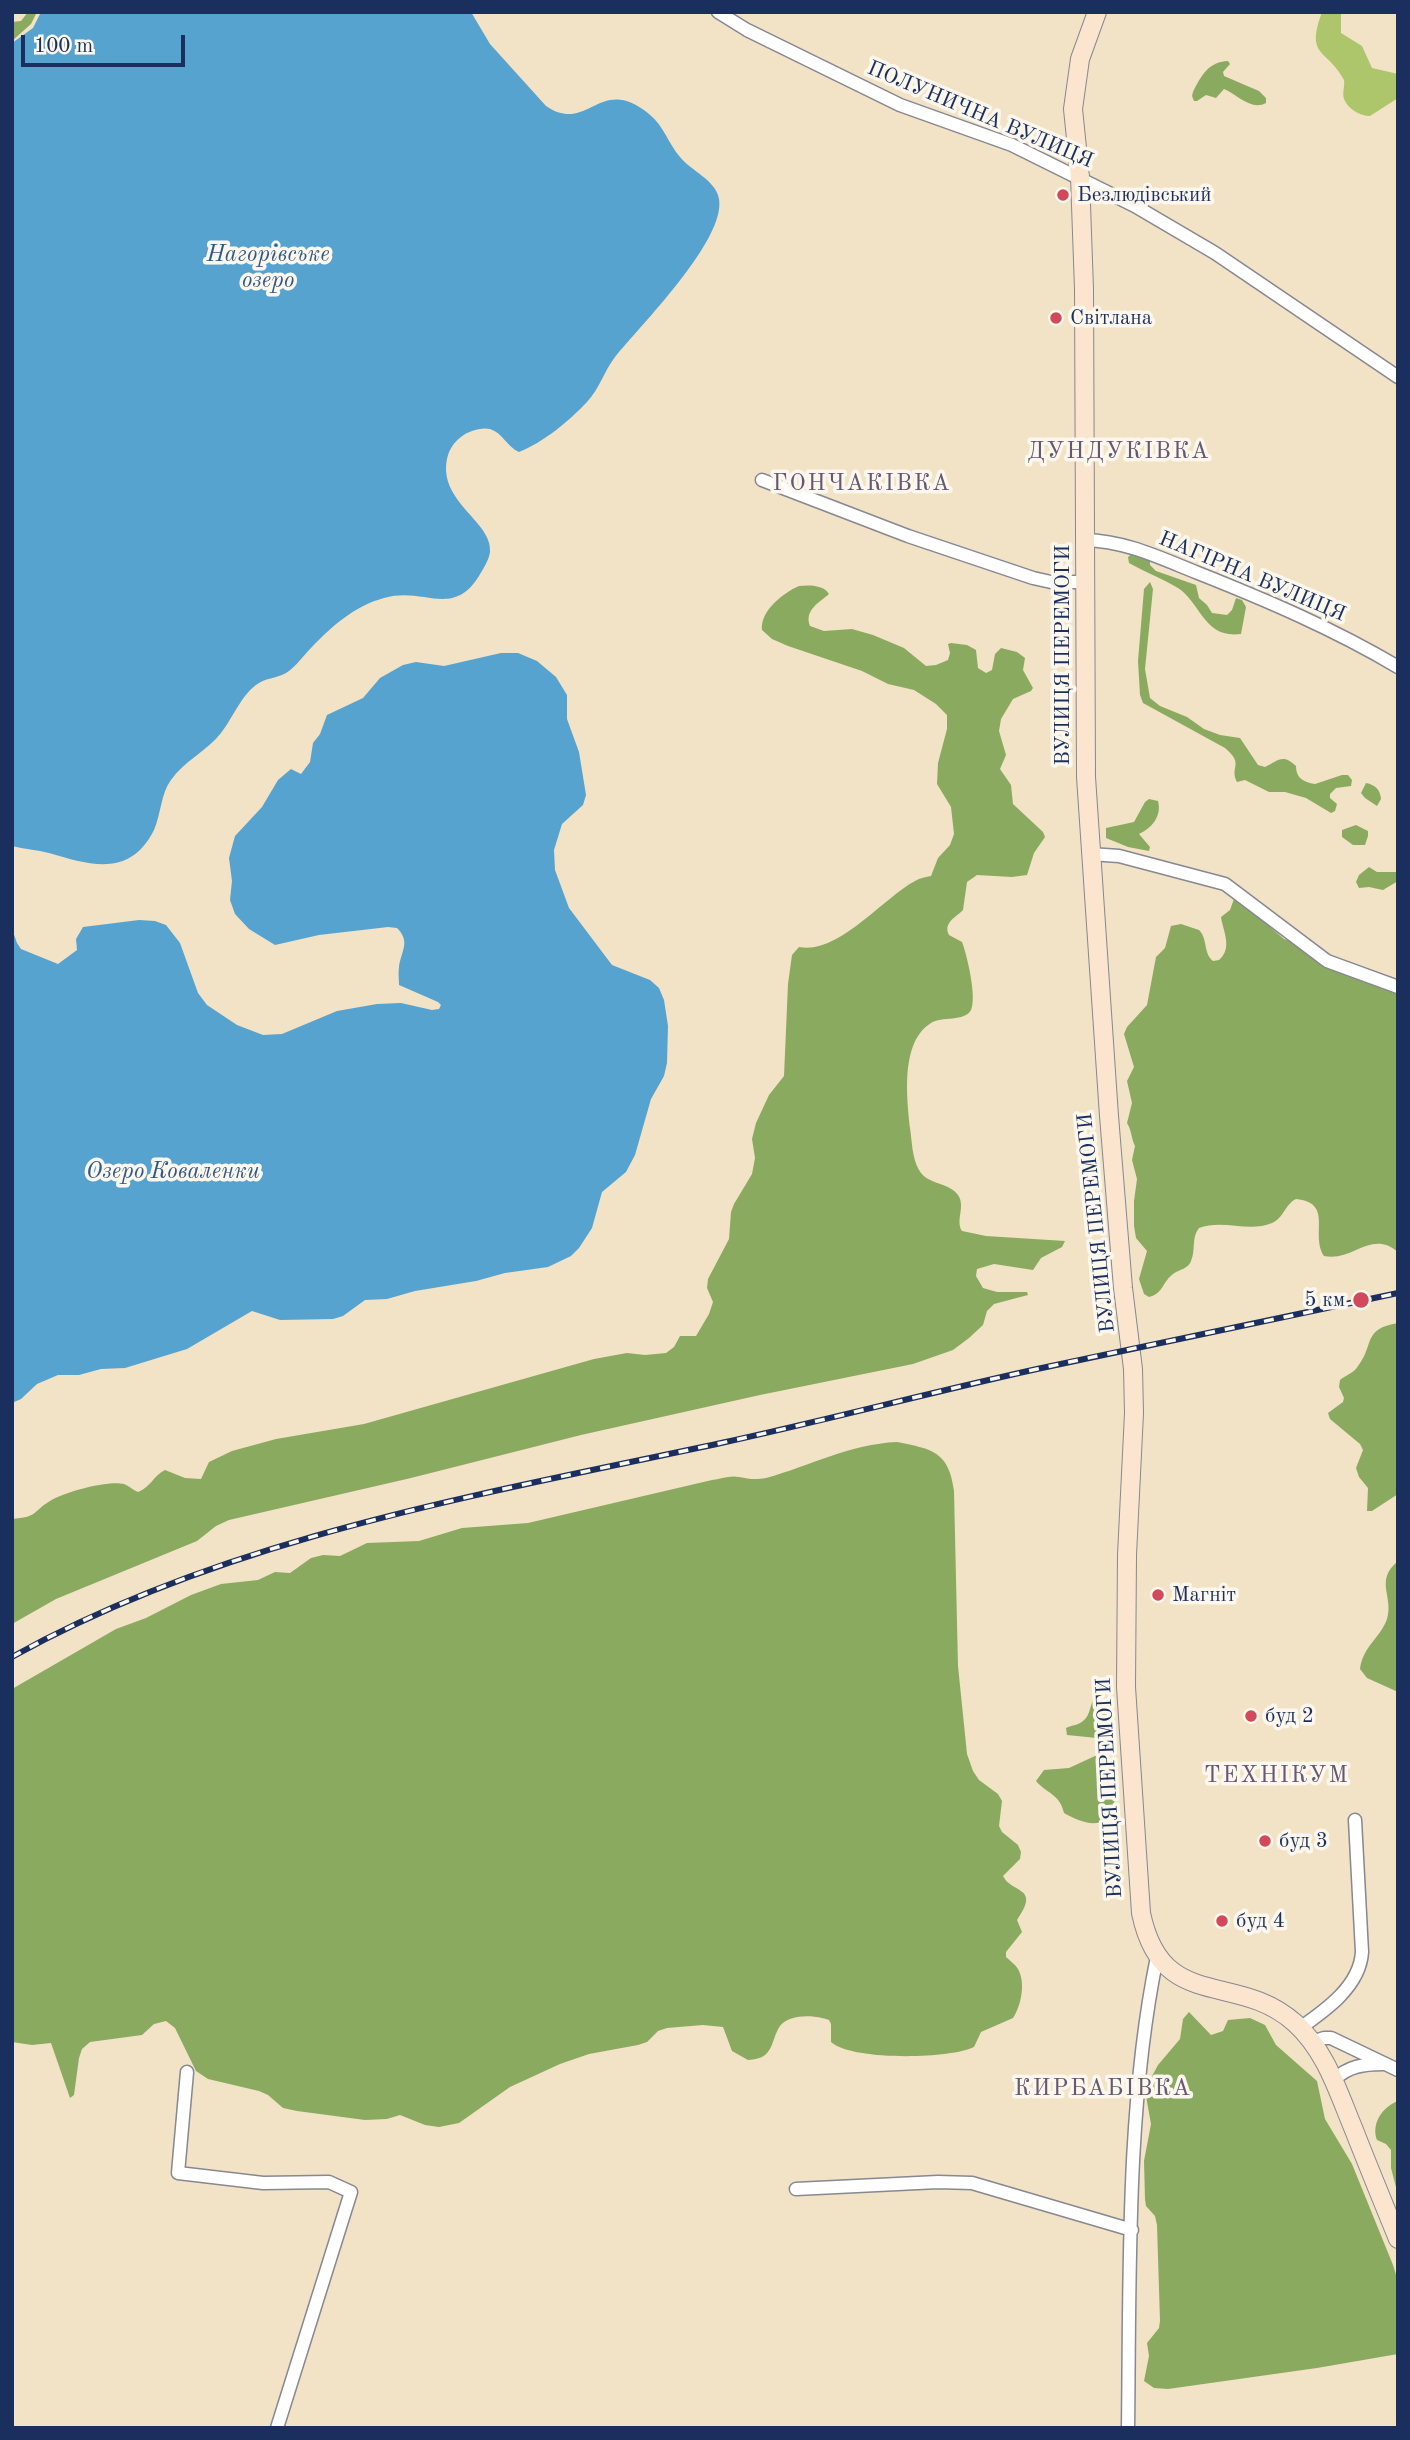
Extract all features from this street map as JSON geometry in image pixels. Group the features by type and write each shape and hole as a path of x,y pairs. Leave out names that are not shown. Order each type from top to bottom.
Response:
{"street":[{"name":"ПОЛУНИЧНА ВУЛИЦЯ","path":"718,12 759,37 909,109 1012,145 1080,177 1201,243 1398,377"},
{"name":"ВУЛИЦЯ ПЕРЕМОГИ","path":"1097,12 1080,59 1073,97 1080,177 1084,289 1085,707 1090,854 1115,1196 1133,1369 1126,1648 1134,1839 1141,1913 1146,1936 1157,1957"},
{"path":"762,480 908,536 1033,578 1051,582 1086,582"},
{"name":"НАГІРНА ВУЛИЦЯ","path":"1085,540 1128,545 1259,597 1398,667"},
{"path":"1090,854 1114,855 1225,884 1327,961 1398,987"},
{"path":"1300,2028 1347,1988 1361,1963 1355,1820"},
{"path":"1157,1957 1167,1969 1187,1981 1257,2000 1280,2011 1312,2042 1334,2080 1398,2239"},
{"path":"1128,2428 1132,2230 1143,2040 1157,1957"},
{"path":"1312,2042 1331,2038 1392,2067"},
{"path":"1334,2080 1347,2069 1363,2064 1392,2067"},
{"path":"187,2073 178,2173 263,2183 329,2182 351,2192 277,2428"},
{"path":"796,2189 938,2182 972,2183 1132,2230"}],"green space":[{"path":"28,12 37,12 31,24 12,41 12,22 21,21"},
{"path":"1322,12 1341,12 1341,33 1362,46 1372,68 1398,74 1398,98 1370,116 1358,113 1348,106 1343,97 1344,80 1317,45 1317,27"},
{"path":"1228,61 1230,64 1223,72 1224,76 1259,91 1266,98 1266,103 1250,104 1224,89 1216,98 1206,95 1194,101 1193,92 1206,71 1215,64"},
{"path":"1133,553 1150,559 1150,565 1156,571 1196,585 1199,598 1212,613 1227,615 1236,598 1242,600 1246,607 1241,634 1229,634 1211,626 1186,594 1129,563 1128,557"},
{"path":"1150,582 1153,589 1145,669 1150,698 1204,729 1240,738 1258,765 1265,767 1280,759 1287,760 1296,766 1301,779 1315,784 1348,775 1352,780 1351,786 1336,788 1330,794 1330,798 1337,804 1335,811 1331,813 1306,798 1285,792 1269,792 1245,780 1237,782 1234,758 1225,748 1143,703 1138,661 1144,589"},
{"path":"799,586 820,587 829,594 811,611 810,626 824,631 852,629 873,635 904,648 926,666 948,660 948,644 951,643 967,645 976,650 978,668 986,673 992,670 995,654 1001,648 1017,652 1025,658 1023,670 1033,688 1013,699 1001,719 999,731 1006,755 1000,769 1011,785 1013,804 1045,837 1034,853 1027,875 977,875 967,882 963,910 951,921 948,931 949,935 962,942 969,966 973,1004 968,1014 935,1021 921,1032 910,1057 907,1087 912,1144 917,1165 927,1178 958,1195 962,1231 986,1236 1065,1241 1062,1247 1041,1258 1033,1270 994,1264 977,1269 976,1276 983,1288 997,1292 1027,1292 1028,1295 994,1304 987,1311 983,1325 953,1350 913,1364 581,1435 229,1520 216,1526 197,1541 56,1599 12,1624 12,1519 31,1515 65,1494 117,1483 138,1492 165,1470 185,1478 201,1479 209,1462 232,1451 276,1439 364,1424 594,1359 627,1353 666,1353 674,1347 680,1336 696,1336 713,1302 707,1288 708,1279 729,1239 731,1212 752,1174 755,1158 752,1139 756,1123 769,1095 784,1076 792,955 799,947 814,947 844,934 902,889 931,876 938,858 950,845 954,834 951,807 937,784 947,715 936,704 914,690 888,684 862,671 772,639 762,630 765,616 780,598"},
{"path":"1366,783 1374,786 1380,793 1381,799 1377,806 1361,793"},
{"path":"1149,799 1158,801 1159,812 1152,825 1139,834 1150,847 1149,851 1128,847 1106,838 1106,828 1134,822"},
{"path":"1356,825 1368,831 1365,845 1353,845 1342,837 1342,830"},
{"path":"1369,867 1377,872 1398,872 1398,881 1383,890 1359,888 1356,882 1359,875"},
{"path":"1236,898 1284,939 1398,979 1398,1252 1379,1244 1344,1255 1324,1256 1320,1247 1318,1213 1308,1202 1296,1199 1276,1221 1263,1226 1217,1225 1199,1228 1190,1264 1173,1274 1157,1293 1149,1297 1144,1294 1139,1279 1147,1251 1136,1238 1134,1226 1137,1179 1132,1160 1135,1146 1127,1123 1132,1103 1127,1081 1134,1067 1124,1034 1147,1005 1156,957 1165,948 1171,926 1181,924 1199,930 1210,958 1213,961 1219,960 1226,950 1221,917 1230,910"},
{"path":"1398,1323 1398,1494 1372,1511 1367,1511 1368,1488 1356,1468 1363,1450 1360,1444 1330,1419 1328,1413 1343,1402 1340,1380 1356,1368 1374,1333"},
{"path":"897,1442 937,1454 952,1478 958,1666 967,1754 979,1780 998,1794 1002,1801 999,1826 1002,1832 1018,1845 1021,1852 1020,1859 1003,1876 1022,1892 1026,1901 1017,1920 1022,1932 1006,1952 1006,1957 1017,1967 1020,1975 1020,2001 1013,2018 981,2032 974,2047 924,2056 859,2052 831,2042 829,2020 803,2016 784,2022 767,2053 757,2059 748,2060 732,2051 723,2027 703,2025 667,2028 658,2031 647,2042 589,2054 560,2064 510,2087 459,2123 439,2127 425,2125 400,2115 387,2119 365,2120 297,2111 283,2108 259,2091 208,2079 196,2071 175,2028 166,2021 154,2024 142,2035 90,2042 82,2049 74,2095 70,2098 51,2043 32,2045 12,2042 12,1689 116,1629 146,1618 191,1595 221,1584 258,1580 275,1572 290,1573 311,1558 323,1555 340,1556 367,1543 419,1541 462,1528 528,1523 725,1477 766,1478 846,1451"},
{"path":"1398,1561 1398,1692 1367,1678 1360,1669 1368,1648 1387,1619 1387,1575"},
{"path":"1096,1694 1103,1698 1107,1715 1114,1719 1113,1736 1107,1739 1067,1735 1066,1728 1086,1718"},
{"path":"1095,1756 1109,1762 1115,1797 1113,1814 1108,1819 1089,1823 1064,1813 1056,1798 1036,1781 1044,1770 1069,1768"},
{"path":"1189,2012 1211,2035 1223,2031 1228,2020 1250,2018 1265,2025 1276,2045 1317,2081 1325,2119 1352,2164 1398,2281 1398,2354 1168,2389 1154,2388 1144,2381 1149,2356 1147,2343 1159,2328 1160,2321 1157,2225 1145,2199 1144,2161 1151,2124 1146,2096 1158,2065 1180,2039 1183,2019"},
{"path":"1398,2101 1398,2195 1391,2168 1391,2150 1377,2140 1376,2128 1379,2117 1387,2107"}],"water":[{"name":"Нагорівське озеро","path":"41,12 471,12 490,44 546,106 560,113 573,114 606,101 632,103 654,119 680,157 713,186 719,199 718,216 696,259 615,357 591,397 572,416 547,437 519,452 490,429 467,433 452,447 447,459 446,474 450,487 489,541 487,561 469,589 448,599 398,595 363,606 335,625 289,671 253,687 215,739 171,780 165,791 154,830 144,845 133,856 108,864 94,864 12,846 12,43 33,28"},
{"name":"Озеро Коваленки","path":"501,653 518,653 537,661 556,677 567,695 567,719 579,752 586,795 583,805 562,824 554,850 555,870 569,908 612,965 650,980 659,988 668,1026 664,1076 651,1099 635,1155 626,1172 602,1192 592,1228 579,1248 571,1256 548,1267 505,1273 387,1299 365,1300 343,1316 333,1319 280,1320 252,1311 187,1349 125,1368 101,1369 79,1375 58,1375 37,1384 21,1399 12,1403 12,929 21,949 58,964 77,950 76,939 83,927 139,920 166,925 180,943 198,993 207,1005 237,1025 263,1035 282,1034 337,1011 377,1004 401,1003 439,1009 441,1005 438,1002 399,985 404,938 397,928 319,935 275,945 249,929 235,914 230,900 232,881 229,858 235,836 262,807 278,780 291,769 301,774 310,762 313,743 320,734 327,715 363,698 380,678 403,665 416,662 444,666"}],"railway":[{"path":"12,1657 94,1615 180,1580 268,1550 358,1524 449,1501 761,1434 1037,1369 1398,1293"}],"place":[{"name":"Безлюдівський","path":"1063,195"},
{"name":"Світлана","path":"1056,318"},
{"name":"5 км","path":"1361,1300"},
{"name":"Магніт","path":"1158,1595"},
{"name":"буд 2","path":"1251,1716"},
{"name":"буд 3","path":"1265,1841"},
{"name":"буд 4","path":"1222,1921"}],"district":[{"name":"ДУНДУКІВКА","path":"1119,452"},
{"name":"ГОНЧАКІВКА","path":"862,484"},
{"name":"ТЕХНІКУМ","path":"1277,1776"},
{"name":"КИРБАБІВКА","path":"1103,2089"}]}
